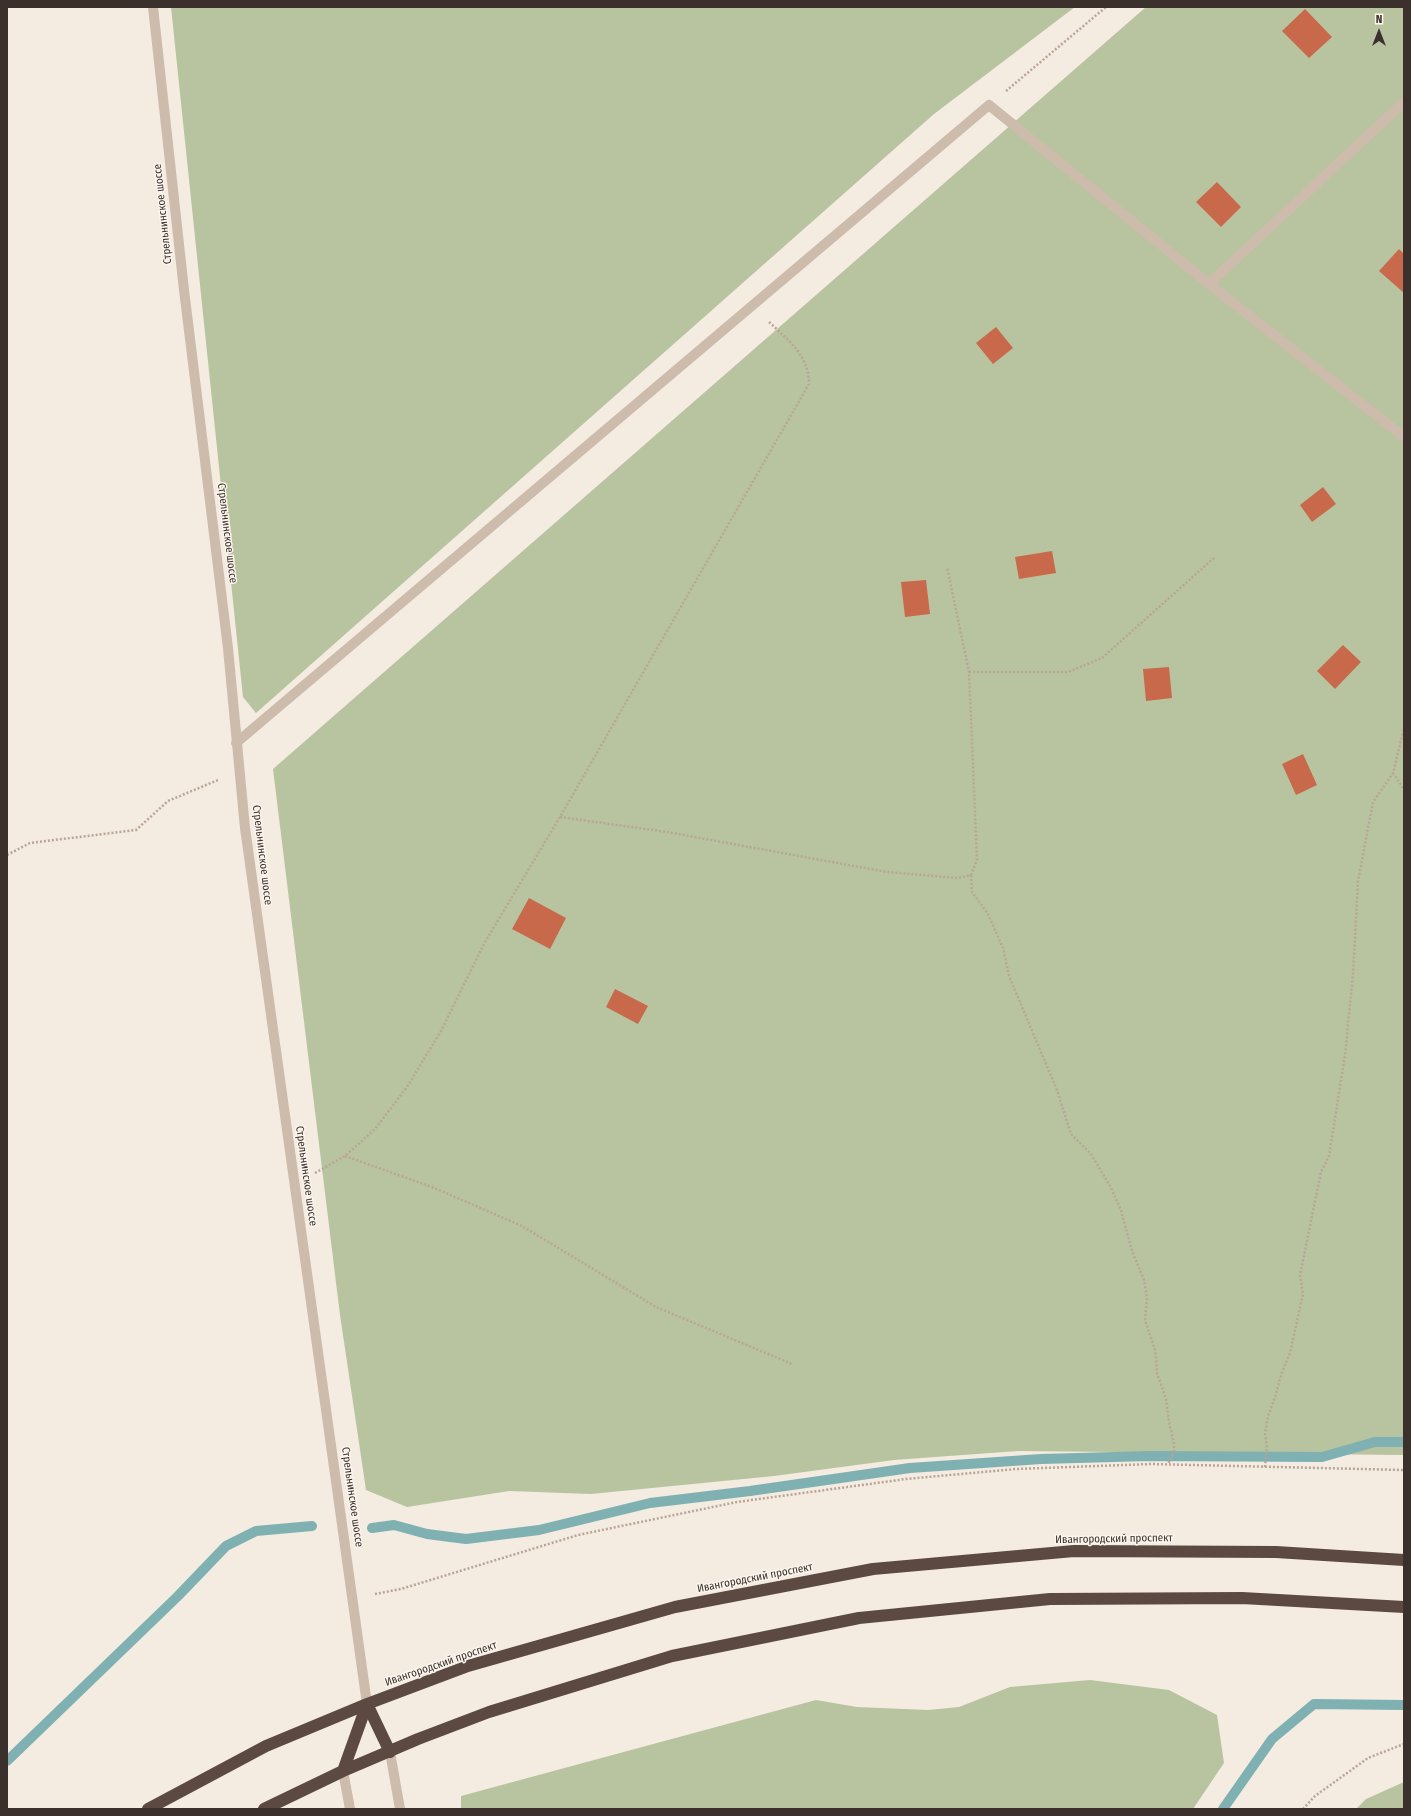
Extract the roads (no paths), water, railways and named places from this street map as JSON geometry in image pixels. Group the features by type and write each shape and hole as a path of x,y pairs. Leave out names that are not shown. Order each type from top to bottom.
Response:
{"highway":[{"name":"Ивангородский проспект","path":"148,1809 266,1746 367,1704 468,1666 675,1607 873,1569 1074,1551 1276,1552 1404,1560"},
{"path":"264,1809 344,1771 489,1712 672,1656 860,1618 1050,1599 1242,1598 1404,1607"},
{"name":"Стрельнинское шоссе","path":"367,1704 390,1752"},
{"name":"Стрельнинское шоссе","path":"344,1771 367,1704"}],"street":[{"name":"Стрельнинское шоссе","path":"153,7 185,298 228,648 246,835 367,1704"},
{"path":"1209,284 1404,102"},
{"path":"236,743 989,105 1209,284 1404,437"},
{"name":"Стрельнинское шоссе","path":"390,1752 400,1809"},
{"name":"Стрельнинское шоссе","path":"344,1771 350,1809"}],"waterway":[{"path":"372,1528 394,1525 427,1534 466,1539 539,1530 650,1503 750,1491 910,1468 1041,1459 1150,1456 1322,1457 1375,1442 1404,1442"},
{"path":"7,1761 178,1596 226,1546 256,1531 312,1526"},
{"path":"1223,1809 1272,1739 1314,1704 1404,1705"}]}
